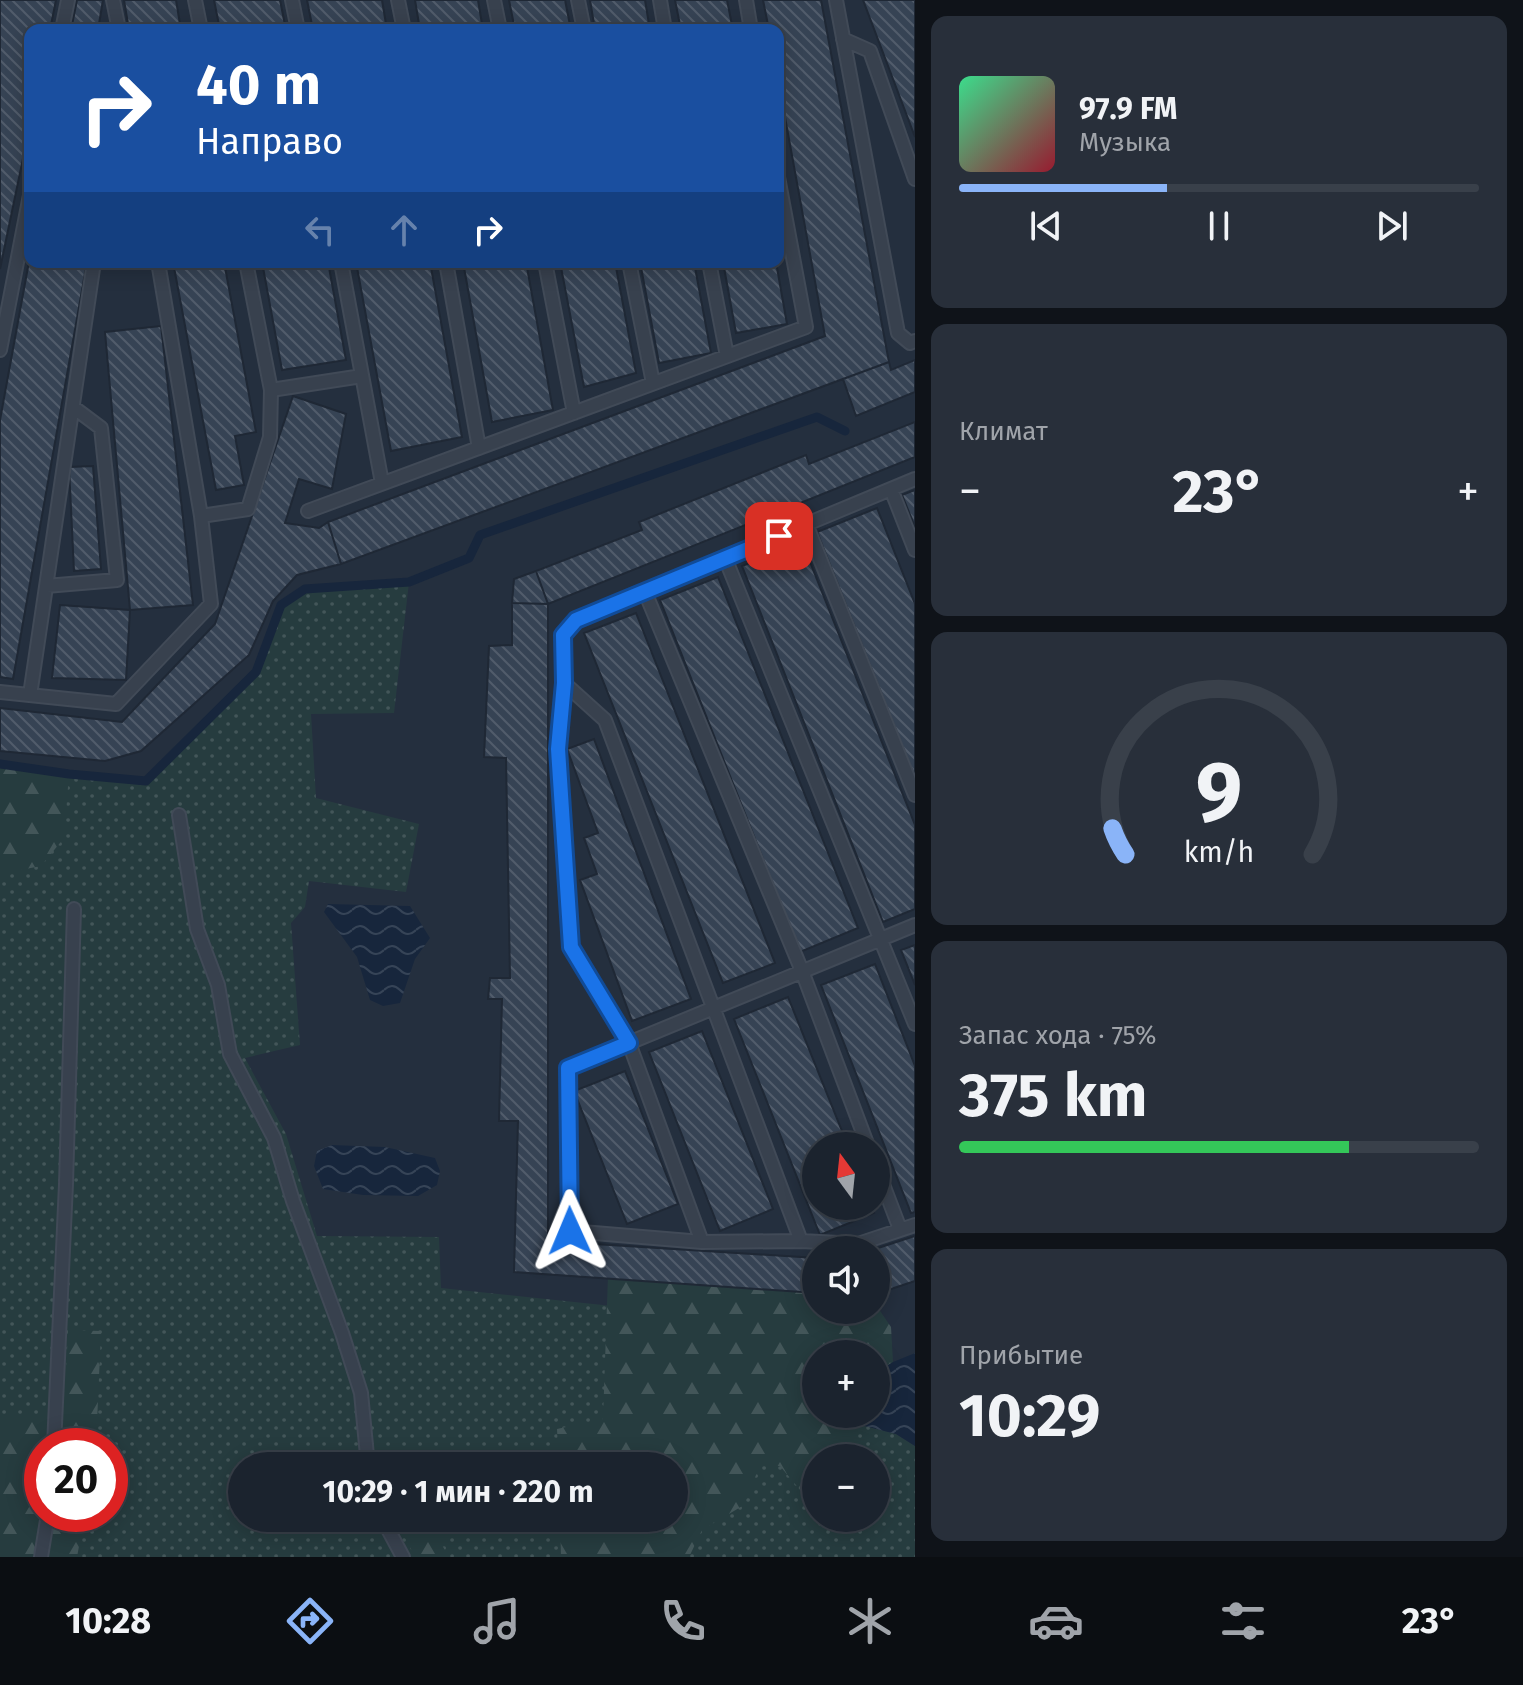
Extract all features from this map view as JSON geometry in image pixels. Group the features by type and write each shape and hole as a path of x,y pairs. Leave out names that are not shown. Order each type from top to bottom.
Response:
{"lane":[{"path":"63,24 68,0"},
{"path":"113,0 118,24"},
{"path":"195,0 200,24"},
{"path":"292,0 297,24"},
{"path":"398,0 403,24"},
{"path":"494,0 499,24"},
{"path":"578,0 583,24"},
{"path":"660,0 664,24"},
{"path":"746,0 750,24"},
{"path":"836,0 898,333 910,343 915,341"},
{"path":"843,39 870,51 915,179"},
{"path":"308,511 806,327 784,209"},
{"path":"0,350 24,226"},
{"path":"30,695 93,268"},
{"path":"0,692 116,704 211,604 201,516 159,268"},
{"path":"201,516 248,509 270,437 271,390 247,268"},
{"path":"342,268 382,483"},
{"path":"447,268 479,448"},
{"path":"546,268 574,413"},
{"path":"630,268 653,383"},
{"path":"710,268 727,356"},
{"path":"271,390 362,376"},
{"path":"46,586 117,580 101,428 73,407"},
{"path":"702,1242 629,1043 571,947 558,749 564,683 563,635 576,620 915,479"},
{"path":"891,489 915,550"},
{"path":"806,524 915,795"},
{"path":"725,558 915,1024"},
{"path":"645,592 802,971 863,1132"},
{"path":"564,683 605,720 801,1241"},
{"path":"179,815 197,929 218,985 230,1054 274,1138 293,1201 342,1333 361,1393 367,1452"},
{"path":"55,1428 74,909"},
{"path":"915,925 568,1068 570,1231 702,1242 858,1244 915,1225"},
{"path":"890,1203 900,1229"},
{"path":"41,1557 45,1532"},
{"path":"390,1532 403,1557"}],"green space":[{"path":"409,582 394,713 311,714 316,798 419,824 406,892 309,881 305,907 291,923 300,1045 245,1058 286,1134 317,1236 439,1237 441,1288 859,1332 868,1340 802,1340 802,1428 873,1428 896,1434 915,1446 915,1557 0,1557 0,764 146,781 256,672 281,605 305,589"},
{"path":"0,764 69,774 64,838 41,866 0,874"},
{"path":"608,1276 802,1291 802,1324 889,1324 891,1327 893,1362 890,1364 890,1340 802,1340 802,1428 856,1428 857,1444 802,1444 802,1492 780,1466 760,1465 744,1505 702,1530 689,1557 561,1557 560,1532 688,1532 688,1452 558,1452 557,1429 603,1419"},
{"path":"68,1330 101,1331 97,1428 24,1428 24,1532 82,1532 77,1557 0,1557 0,1415 64,1414"},
{"path":"402,1532 434,1532 449,1557 415,1557"}],"water":[{"path":"328,904 410,906 430,938 415,959 400,1003 383,1006 370,1000 357,957 324,912"},
{"path":"332,1145 385,1147 435,1158 440,1171 437,1185 418,1196 363,1195 323,1189 314,1166 317,1151"},
{"path":"915,1353 915,1446 896,1434 873,1428 890,1428 890,1364"}],"building":[{"path":"0,0 56,0 51,24 24,24 24,154 0,269"},
{"path":"77,0 103,0 99,24 72,24"},
{"path":"124,0 176,0 180,24 128,24"},
{"path":"214,0 280,0 285,24 219,24"},
{"path":"307,0 382,0 386,24 312,24"},
{"path":"415,0 478,0 482,24 419,24"},
{"path":"509,0 565,0 570,24 514,24"},
{"path":"590,0 645,0 649,24 594,24"},
{"path":"675,0 727,0 732,24 680,24"},
{"path":"763,0 821,0 889,362 341,564 328,522 825,336 784,112 784,24 768,24"},
{"path":"863,0 915,0 915,137"},
{"path":"28,268 86,268 13,679 0,677 0,420"},
{"path":"174,268 225,268 256,432 235,436 244,485 216,490"},
{"path":"263,268 329,268 346,360 282,370"},
{"path":"357,268 431,268 462,437 391,451"},
{"path":"464,268 527,268 553,410 492,422"},
{"path":"561,268 616,268 636,373 584,387"},
{"path":"641,268 695,268 711,353 659,363"},
{"path":"724,268 777,268 787,324 736,333"},
{"path":"161,326 193,605 130,610 105,332"},
{"path":"915,360 915,392 856,416 843,379 889,362 891,370"},
{"path":"293,396 346,414 332,489 299,479 285,523 319,528 328,522 341,564 297,575 273,601 249,655 141,751 105,761 0,751 0,708 122,722 215,624"},
{"path":"915,422 915,457 548,604 536,571 642,530 639,522 806,455 809,464"},
{"path":"93,466 101,569 74,571 69,467"},
{"path":"915,490 915,527 902,495"},
{"path":"877,508 915,604 915,778 817,532"},
{"path":"802,542 915,825 915,909 883,922 742,566"},
{"path":"536,571 548,604 512,603 514,579"},
{"path":"718,577 858,928 800,952 660,600"},
{"path":"512,603 548,604 548,1241 802,1257 802,1292 514,1272 518,1121 499,1121 502,999 488,999 490,978 510,978 506,758 484,757 489,646 512,645"},
{"path":"60,605 130,610 126,680 52,678"},
{"path":"636,613 775,963 723,983 584,633"},
{"path":"594,739 691,999 632,1021 580,880 597,874 584,838 598,833 567,749"},
{"path":"915,945 915,985 901,950"},
{"path":"875,964 915,1066 915,1212 911,1213 890,1160 890,1132 879,1132 821,985"},
{"path":"788,997 842,1132 802,1132 802,1190 734,1019"},
{"path":"702,1031 773,1209 720,1231 649,1052"},
{"path":"625,1071 678,1204 627,1224 574,1091"},
{"path":"814,1220 857,1220 820,1235"},
{"path":"915,1236 915,1281 890,1289 890,1244"}],"waterway":[{"path":"0,764 146,781 256,672 281,605 305,589 409,582 469,558 480,535 817,417 845,431"}],"route":[{"path":"570,1231 568,1068 629,1043 571,947 558,749 564,683 563,635 576,620 779,536"}]}
